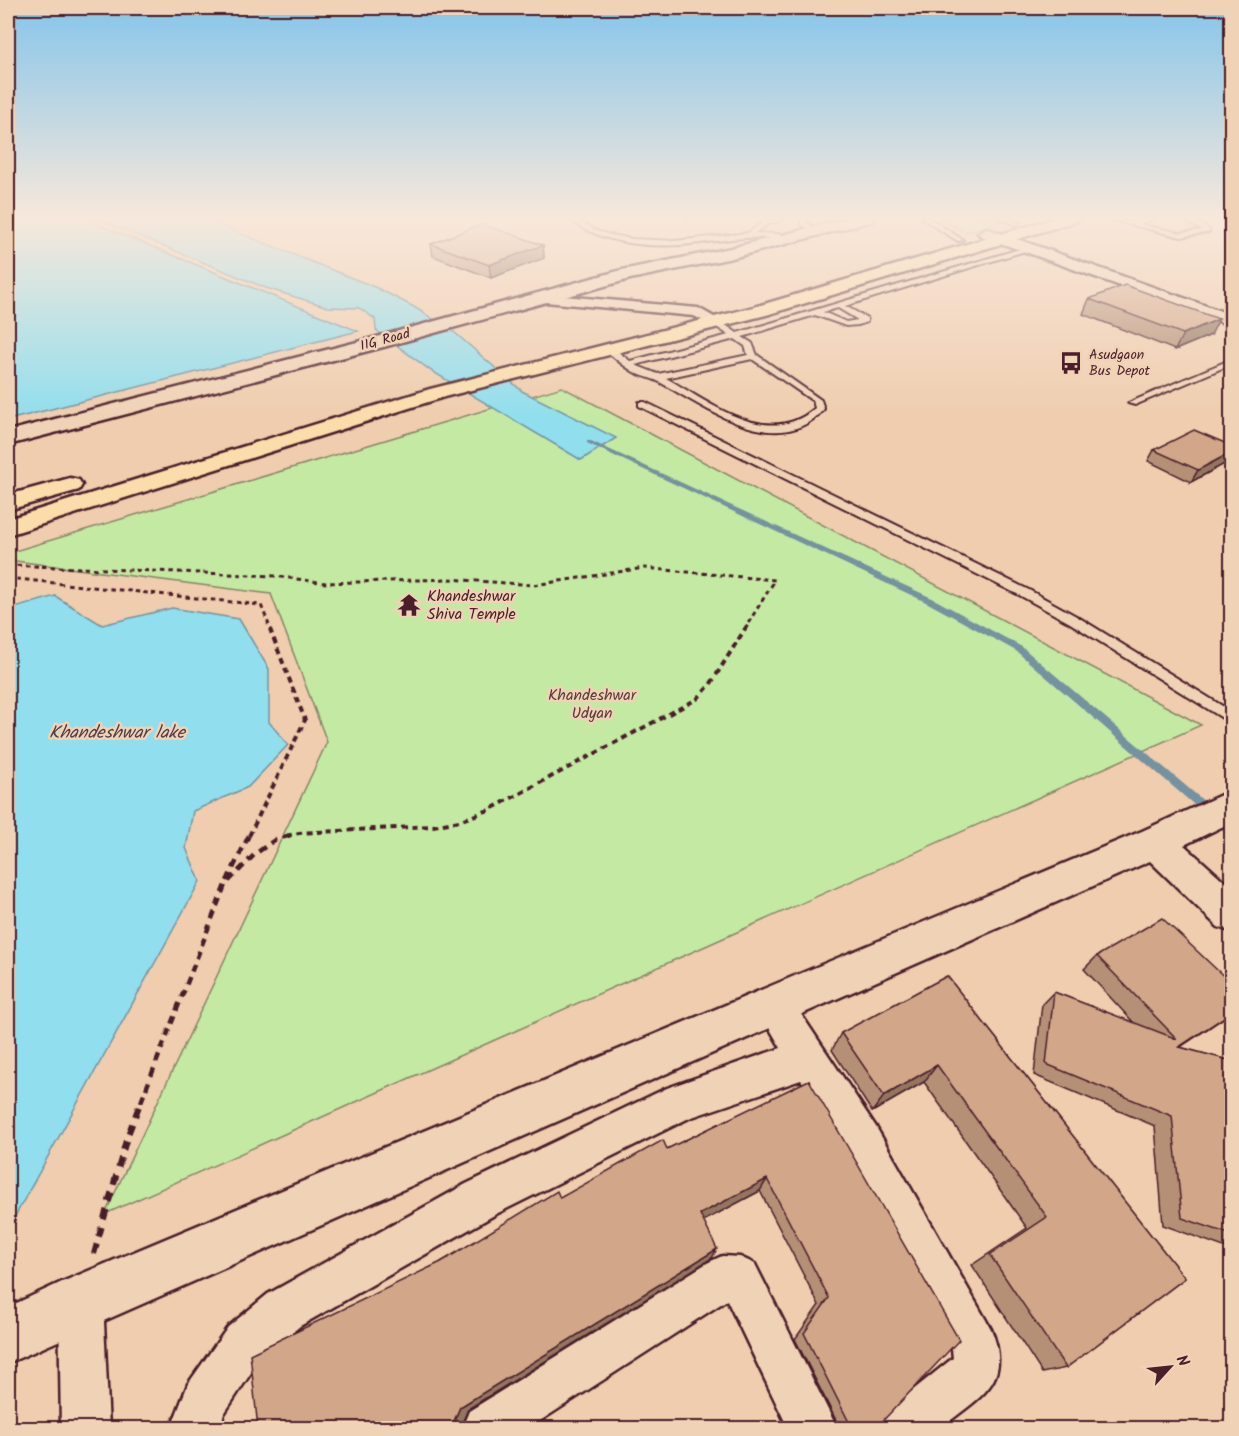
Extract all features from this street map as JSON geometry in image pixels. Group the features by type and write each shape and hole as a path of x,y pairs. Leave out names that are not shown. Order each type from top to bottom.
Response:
{"highway":[{"path":"8,502 432,388 698,312 806,285"},
{"path":"513,365 609,349 715,322 835,285"},
{"path":"8,528 432,388"}],"street":[{"name":"IIG Road","path":"8,438 380,342 588,285"},
{"path":"1138,285 1232,321"},
{"path":"1149,285 1232,313"},
{"path":"540,298 698,312 715,322"},
{"path":"8,1335 81,1301 1155,842 1215,813"},
{"path":"1155,842 1232,914"},
{"path":"774,1005 862,1141 975,1345 976,1370 904,1428"},
{"path":"195,1428 205,1401 244,1343 284,1310 481,1199 681,1102 787,1064 810,1059"},
{"path":"486,1428 722,1278 740,1279 813,1428"},
{"path":"81,1301 85,1428"}],"lane":[{"path":"629,364 736,336 839,305 885,285"},
{"path":"816,312 841,324 855,324 864,320 862,316 839,305"},
{"path":"609,349 637,370 658,377 736,418 764,429 789,426 808,420 820,409 817,400 753,356 749,345 715,322"},
{"path":"658,377 753,356"},
{"path":"1132,403 1232,362"},
{"path":"642,404 1025,593 1074,620 1232,719"}],"path":[{"path":"8,565 275,576 326,583 449,579 534,585 644,567 775,580 710,685 697,699 678,711 489,810 459,821 433,826 299,833 276,839 255,854 225,885"},
{"path":"8,578 261,605 305,720 225,885 127,1137 81,1301"}],"green space":[{"name":"Khandeshwar Udyan","path":"562,387 1201,725 105,1214 327,742 271,594 8,560 8,553"}],"water":[{"path":"8,285 246,285 358,331 8,420"},
{"path":"259,285 370,285 377,288 414,307 454,332 522,391 616,438 581,460 430,370 376,330 375,319 359,308 328,307"},
{"name":"Khandeshwar lake","path":"55,596 102,625 172,608 239,619 269,669 269,722 288,745 248,787 193,811 186,848 200,881 8,1229 8,610"}],"building":[{"path":"1125,285 1219,319 1183,334 1089,299"},
{"path":"1194,430 1232,446 1232,452 1198,470 1154,450"},
{"path":"1162,918 1232,984 1232,1012 1179,1047 1232,1061 1232,1235 1182,1218 1172,1116 1046,1064 1054,992 1177,1039 1097,956"},
{"path":"947,976 1185,1278 1066,1368 990,1255 1047,1217 937,1065 884,1096 841,1033"},
{"path":"809,1080 959,1340 876,1428 852,1428 804,1333 829,1298 767,1179 700,1214 717,1249 460,1407 451,1428 258,1428 250,1354 441,1262 557,1191 560,1198 663,1140 667,1149"}],"waterway":[{"path":"589,442 929,600 1019,649 1232,831"}],"place":[{"name":"Asudgaon Bus Depot","path":"1071,363"},
{"name":"Khandeshwar Shiva Temple","path":"409,605"}]}
